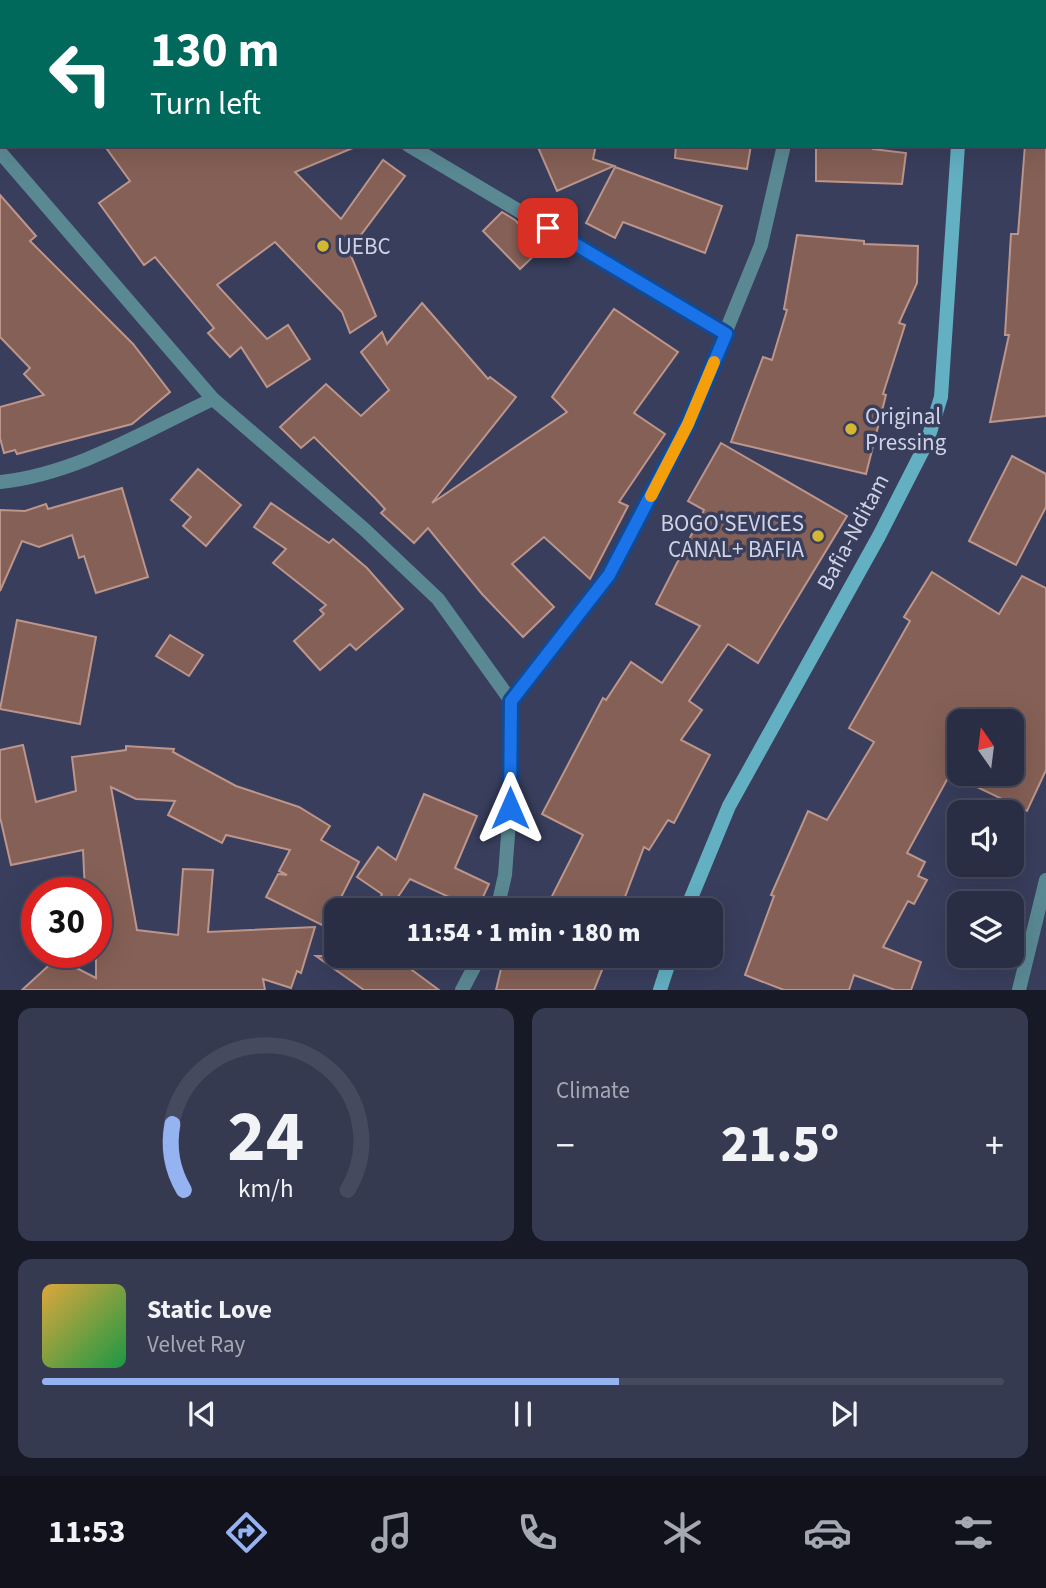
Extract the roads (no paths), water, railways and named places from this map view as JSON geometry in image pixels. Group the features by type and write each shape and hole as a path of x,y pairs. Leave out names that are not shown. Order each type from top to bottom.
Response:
{"main road":[{"name":"Bafia-Nditam","path":"691,898 729,806 927,442 941,397 958,147"},
{"path":"660,989 667,968"}],"street":[{"path":"411,147 726,334"},
{"path":"511,701 609,575 688,424 761,245 784,147"},
{"path":"0,152 213,399 364,529 438,599 511,701 510,808 505,875 500,898"},
{"path":"0,482 32,478 71,466 213,399"},
{"path":"1019,989 1046,880"},
{"path":"463,989 474,968"}],"place":[{"name":"UEBC","path":"323,246"},
{"name":"Original Pressing","path":"851,429"},
{"name":"BOGO'SEVICES CANAL+ BAFIA","path":"818,536"}]}
